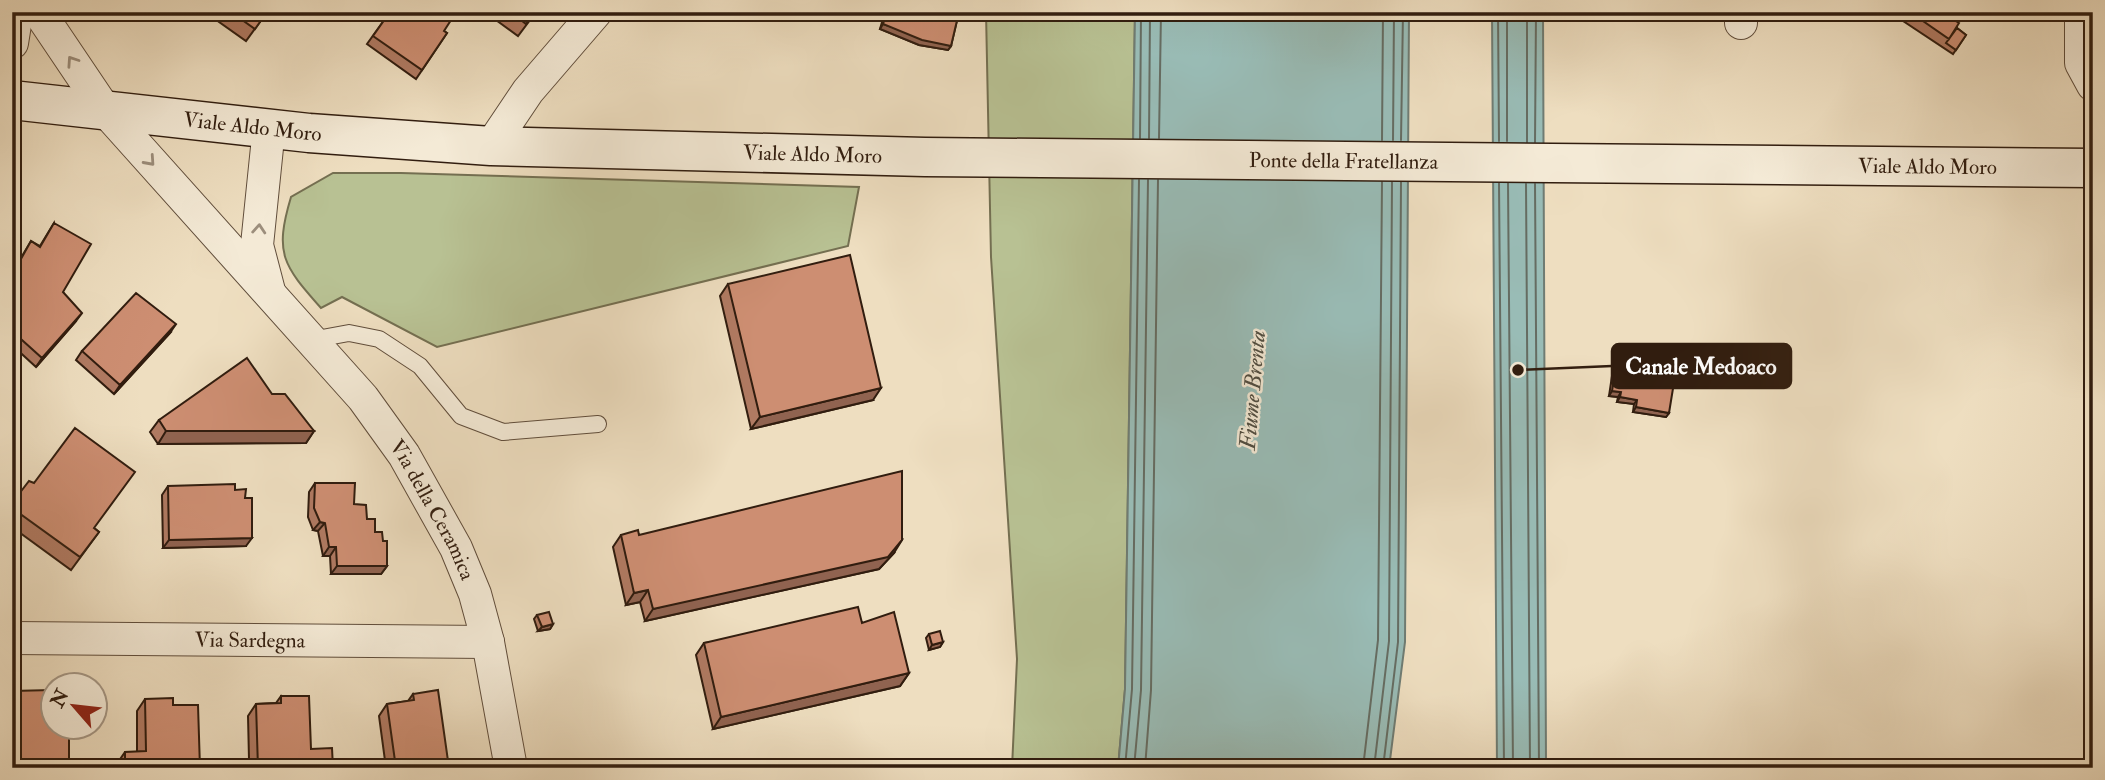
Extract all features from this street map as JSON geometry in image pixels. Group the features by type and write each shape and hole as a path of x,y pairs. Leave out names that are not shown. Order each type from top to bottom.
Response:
{"main road":[{"name":"Viale Aldo Moro","path":"12,100 270,128 491,146 925,157"},
{"name":"Ponte della Fratellanza","path":"925,157 1761,165"},
{"name":"Viale Aldo Moro","path":"1761,165 2093,168"}],"street":[{"path":"12,43 17,12"},
{"name":"Via della Ceramica","path":"39,12 105,110 363,397 411,466 456,548 475,594 488,642 511,768"},
{"path":"491,146 528,91 596,12"},
{"path":"2081,12 2081,63 2093,85"},
{"name":"Via della Ceramica","path":"270,128 257,245 270,295"},
{"name":"Via Sardegna","path":"12,638 488,642"}],"lane":[{"path":"311,340 349,333 379,339 420,366 461,416 503,432 598,424"}],"green space":[{"path":"986,12 1135,12 1125,689 1118,768 1012,768 1017,659 991,257"},
{"path":"333,173 859,187 848,246 437,347 342,297 321,308 290,269 285,258 283,232 291,197"}],"water":[{"name":"Fiume Brenta","path":"1135,12 1409,12 1405,642 1389,768 1118,768 1125,689"},
{"path":"1492,12 1543,12 1546,768 1497,768"}],"building":[{"path":"231,12 267,12 255,29"},
{"path":"390,12 447,12 453,17 444,31 447,33 422,70 373,36"},
{"path":"511,12 535,12 526,24"},
{"path":"887,12 959,12 951,46 922,40 883,24"},
{"path":"1910,12 1953,12 1950,17 1959,23 1949,39"},
{"path":"1953,12 1962,12 1956,21 1950,17"},
{"path":"1957,28 1966,35 1956,50 1946,43"},
{"path":"54,223 91,244 63,292 82,313 42,358 12,331 12,275 31,241 40,247"},
{"path":"850,255 881,388 760,417 728,284"},
{"path":"136,293 176,324 120,385 82,351"},
{"path":"247,358 272,394 285,394 314,431 166,431 159,420"},
{"path":"1625,362 1676,370 1669,413 1636,407 1637,400 1620,397 1621,392 1612,391 1615,372 1624,373"},
{"path":"12,389 20,395 12,405"},
{"path":"75,428 135,472 94,528 99,532 80,557 12,508 12,503 29,481 34,483"},
{"path":"902,471 902,540 888,557 653,609 648,590 634,593 621,535 638,530 639,535"},
{"path":"315,483 355,483 354,504 366,505 367,519 375,519 375,532 382,532 383,541 387,541 387,566 337,566 336,547 329,547 325,523 320,522 314,508"},
{"path":"235,484 235,490 246,489 245,498 252,498 252,538 169,540 168,486"},
{"path":"858,607 862,623 894,612 909,673 721,717 704,643"},
{"path":"549,612 553,624 542,627 537,615"},
{"path":"940,631 943,642 932,645 929,634"},
{"path":"38,690 38,742 69,742 69,768 13,768 12,691"},
{"path":"438,690 449,768 396,768 387,704 414,700 413,694"},
{"path":"281,696 309,696 311,749 332,748 333,768 258,768 256,704 281,703"},
{"path":"173,698 173,705 198,705 200,768 125,768 125,752 146,751 145,699"},
{"path":"255,759 255,768 200,768 199,761"}],"place":[{"name":"Canale Medoaco","path":"1518,370"}]}
